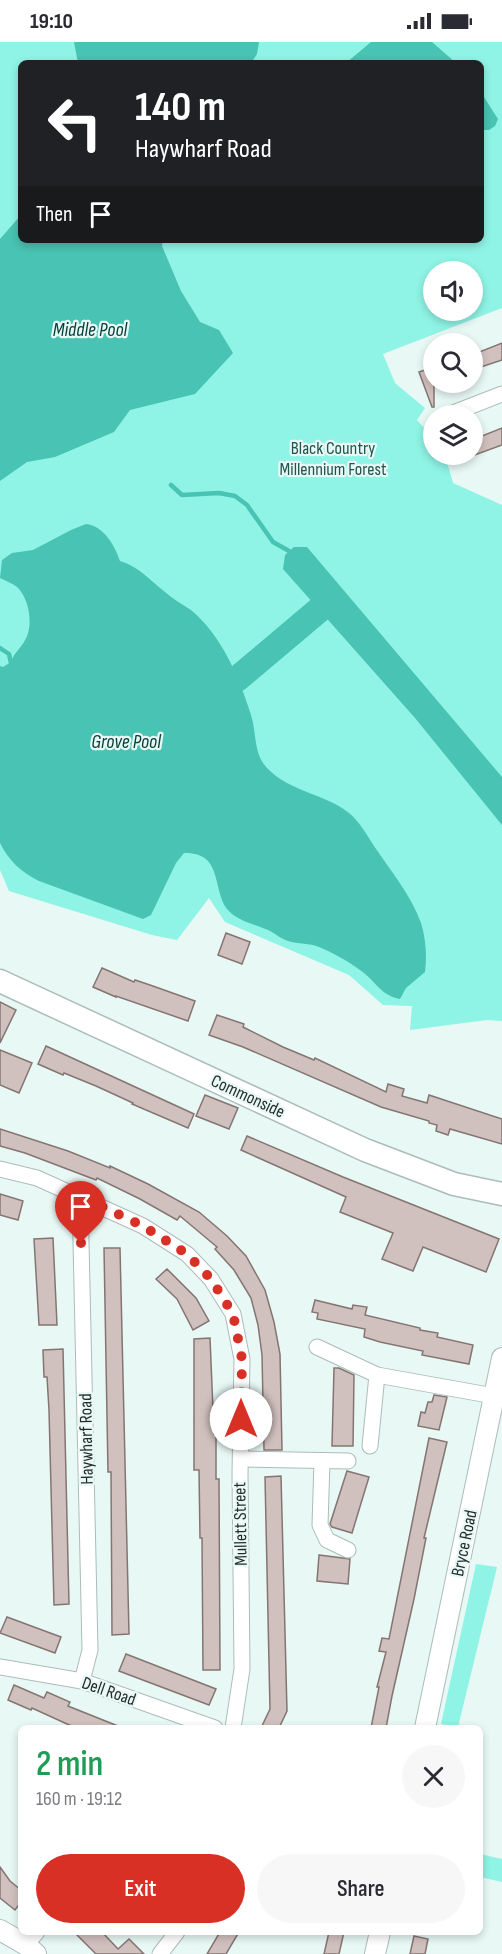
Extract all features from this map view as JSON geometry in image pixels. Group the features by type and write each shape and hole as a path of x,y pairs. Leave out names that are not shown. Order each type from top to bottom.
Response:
{"main road":[{"name":"Commonside","path":"0,981 365,1150 454,1185 502,1194"}],"street":[{"path":"474,405 502,394"},
{"name":"Mullett Street","path":"0,1169 37,1178 143,1226 187,1254 211,1279 233,1314 242,1359 240,1474 242,1670 233,1725"},
{"name":"Haywharf Road","path":"80,1196 90,1650 82,1681"},
{"path":"317,1347 377,1375 494,1396"},
{"name":"Bryce Road","path":"426,1725 502,1358"},
{"path":"370,1446 377,1375"},
{"path":"241,1459 348,1461"},
{"path":"322,1461 320,1525 327,1540 348,1550"},
{"name":"Dell Road","path":"0,1666 82,1681 207,1725"},
{"path":"0,1930 33,1944"},
{"path":"160,1954 175,1935"},
{"path":"375,1954 379,1935"}],"green space":[{"name":"Black Country Millennium Forest","path":"0,42 502,42 502,308 483,315 483,261 423,261 423,321 468,321 437,333 423,333 423,339 383,354 395,383 423,406 423,411 417,420 423,427 423,465 448,465 453,483 502,505 502,1021 487,1020 410,1030 412,1006 383,1005 349,975 225,922 209,898 177,940 152,935 9,891 0,870"},
{"path":"476,1564 497,1567 458,1725 441,1724"},
{"path":"483,1855 502,1859 502,1882 483,1878"}],"water":[{"path":"74,42 259,42 257,54 253,60 77,60"},
{"path":"371,42 432,42 453,60 350,60"},
{"path":"484,97 498,119 495,126 484,130"},
{"name":"Middle Pool","path":"18,218 18,243 162,243 181,291 200,322 219,330 233,353 195,394 130,410 114,432 55,457 27,462 0,481 0,239"},
{"name":"Grove Pool","path":"86,524 103,533 112,543 120,561 138,570 191,610 212,632 241,686 253,721 258,752 263,763 282,780 339,806 349,813 363,828 400,883 421,923 426,954 425,972 406,988 400,999 388,995 360,970 330,952 315,946 285,940 236,916 227,909 222,901 211,865 205,858 196,854 184,853 176,863 151,915 143,919 39,881 21,870 7,855 0,843 0,666 3,667 11,662 27,636 30,622 28,606 21,592 0,578 2,560 12,553 33,550"},
{"path":"294,547 307,547 502,777 502,825 415,718 283,569 285,555"}],"building":[{"path":"502,343 502,360 483,366 483,351"},
{"path":"423,371 423,383 419,372"},
{"path":"427,393 434,393 434,405 431,405"},
{"path":"502,428 502,445 483,452 483,436"},
{"path":"226,933 250,942 242,964 218,955"},
{"path":"102,968 134,982 135,980 195,1001 188,1021 93,987"},
{"path":"0,1002 16,1010 0,1043"},
{"path":"217,1015 244,1024 243,1027 283,1047 314,1060 315,1058 386,1092 388,1084 404,1089 402,1096 427,1103 429,1095 502,1119 502,1144 450,1129 448,1135 436,1131 437,1125 429,1121 381,1107 243,1047 209,1035"},
{"path":"46,1046 194,1114 188,1128 96,1086 38,1064"},
{"path":"0,1050 32,1063 19,1093 0,1085"},
{"path":"205,1095 238,1108 229,1129 196,1116"},
{"path":"0,1129 68,1151 110,1168 110,1166 148,1184 199,1212 246,1256 265,1290 280,1354 282,1450 264,1450 262,1355 258,1325 251,1298 234,1270 215,1249 217,1247 180,1216 177,1220 97,1178 96,1180 0,1146"},
{"path":"247,1136 499,1239 486,1272 423,1247 413,1271 382,1259 393,1233 340,1212 346,1197 241,1150"},
{"path":"0,1194 23,1201 18,1220 0,1215"},
{"path":"53,1238 57,1325 39,1325 34,1239"},
{"path":"104,1248 120,1248 129,1634 112,1635 111,1472 108,1472"},
{"path":"167,1269 196,1298 209,1321 193,1330 177,1299 156,1279"},
{"path":"315,1300 352,1309 353,1305 367,1307 365,1315 438,1333 437,1337 473,1345 469,1364 422,1355 423,1351 364,1337 365,1329 317,1319 318,1313 312,1312"},
{"path":"210,1338 214,1434 216,1434 216,1479 219,1479 220,1670 203,1670 199,1470 194,1470 194,1339"},
{"path":"63,1349 69,1604 54,1605 49,1410 43,1350"},
{"path":"334,1368 354,1375 353,1446 332,1446"},
{"path":"434,1395 447,1397 439,1430 418,1426 421,1412 425,1413 428,1402 432,1402"},
{"path":"429,1438 447,1442 424,1538 426,1538 414,1599 387,1725 372,1725 379,1687 377,1687 386,1652 379,1651 382,1638 389,1639"},
{"path":"347,1471 369,1477 352,1533 332,1527 330,1524"},
{"path":"281,1476 287,1711 280,1725 262,1725 270,1709 265,1477"},
{"path":"319,1555 350,1559 348,1584 317,1581"},
{"path":"7,1617 61,1637 55,1653 0,1633"},
{"path":"126,1654 216,1689 209,1705 119,1671"},
{"path":"14,1685 44,1698 47,1692 70,1702 68,1706 116,1725 70,1725 8,1700"},
{"path":"0,1867 18,1888 18,1906 15,1910 0,1898"},
{"path":"77,1935 105,1935 118,1949 129,1939 144,1954 96,1954"},
{"path":"218,1935 237,1935 226,1954 207,1954"},
{"path":"328,1935 343,1935 339,1954 324,1954"},
{"path":"414,1936 428,1939 425,1954 410,1954"}],"waterway":[{"path":"171,485 182,495 219,493 235,496 247,505 273,542 289,551"},
{"path":"237,679 320,609"},
{"path":"0,648 9,654 11,663"}],"route":[{"path":"81,1243 80,1196 143,1226 187,1254 211,1279 233,1314 242,1359 241,1419"}]}
